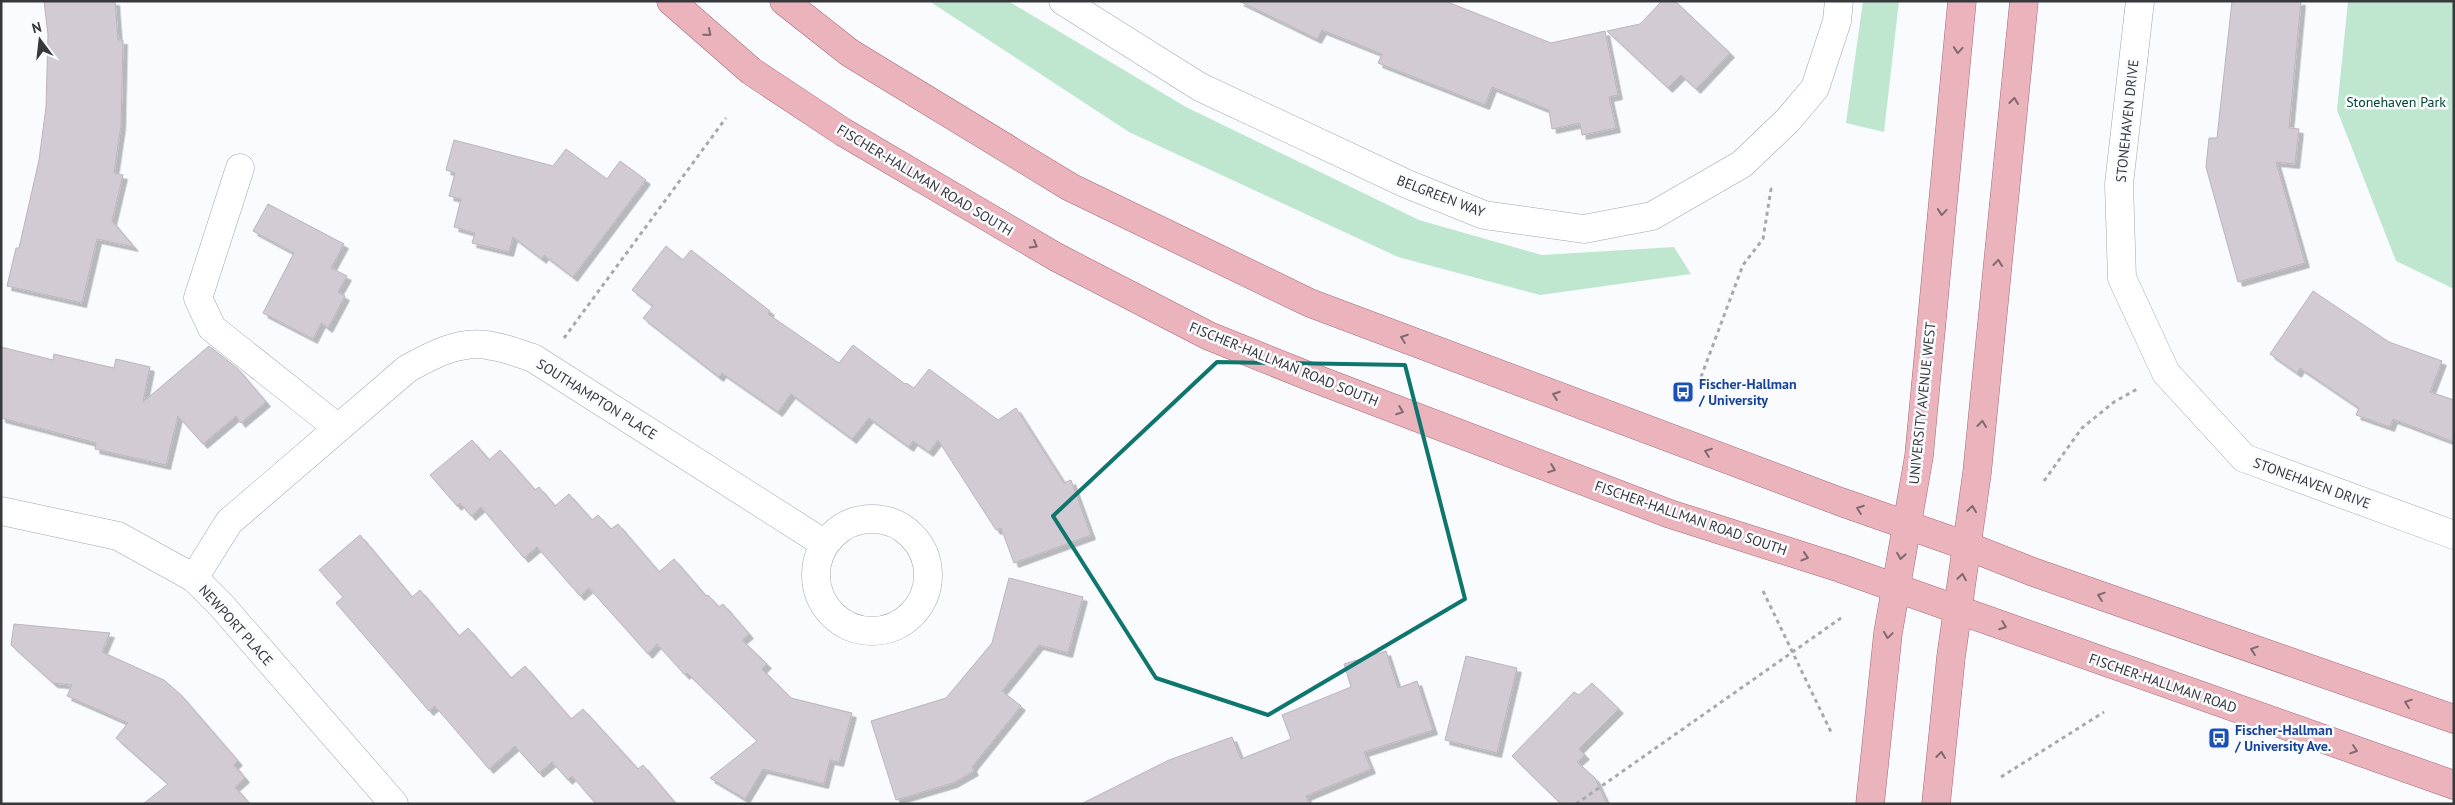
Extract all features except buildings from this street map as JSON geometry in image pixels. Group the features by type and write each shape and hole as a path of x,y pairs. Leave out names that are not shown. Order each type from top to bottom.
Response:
{"main road":[{"name":"FISCHER-HALLMAN ROAD SOUTH","path":"671,1 751,71 842,132 1056,258 1209,336 1311,377 1670,514 1957,608"},
{"path":"784,1 850,53 1070,187 1310,303 1967,546 2032,572 2454,719"},
{"name":"UNIVERSITY AVENUE WEST","path":"1870,804 1888,633 1919,456 1962,1"},
{"path":"1936,804 1957,608 1977,473 2024,1"},
{"name":"FISCHER-HALLMAN ROAD","path":"1957,608 2454,785"}],"street":[{"name":"BELGREEN WAY","path":"1063,1 1097,9 1200,86 1406,184 1484,215 1584,229 1652,216 1742,164 1788,120 1815,88 1837,21 1839,1"},
{"name":"STONEHAVEN DRIVE","path":"2140,1 2119,184 2122,278 2166,373 2244,458 2454,534"},
{"path":"240,168 198,298 212,328 338,428"},
{"name":"SOUTHAMPTON PLACE","path":"194,578 229,522 407,369 436,353 462,346 490,345 534,358 825,544"},
{"name":"NEWPORT PLACE","path":"1,511 118,536 194,578 228,613 394,804"},
{"path":"868,519 883,520 902,527 916,540 924,553 928,572 924,599 910,618 887,629 864,631 842,623 828,610 817,587 816,568 825,544 832,536 848,525 868,519"}],"path":[{"path":"544,365 726,118"},
{"path":"1701,378 1743,265 1763,238 1771,189 1742,164"},
{"path":"2044,481 2082,428 2114,402 2166,373"},
{"path":"1763,591 1831,732"},
{"path":"1576,804 1841,618"},
{"path":"2002,776 2104,712"}],"highlighted area":[{"path":"1217,362 1405,365 1465,599 1268,715 1156,678 1053,516"}],"green space":[{"path":"929,1 1008,1 1186,107 1419,220 1542,255 1674,247 1691,274 1540,295 1398,257 1129,132"},
{"path":"1863,1 1899,1 1884,132 1846,123"},
{"name":"Stonehaven Park","path":"2348,1 2454,1 2454,289 2396,261 2337,110"}],"place":[{"name":"Fischer-Hallman / University","path":"1683,392"},
{"name":"Fischer-Hallman / University Ave.","path":"2219,738"}]}
